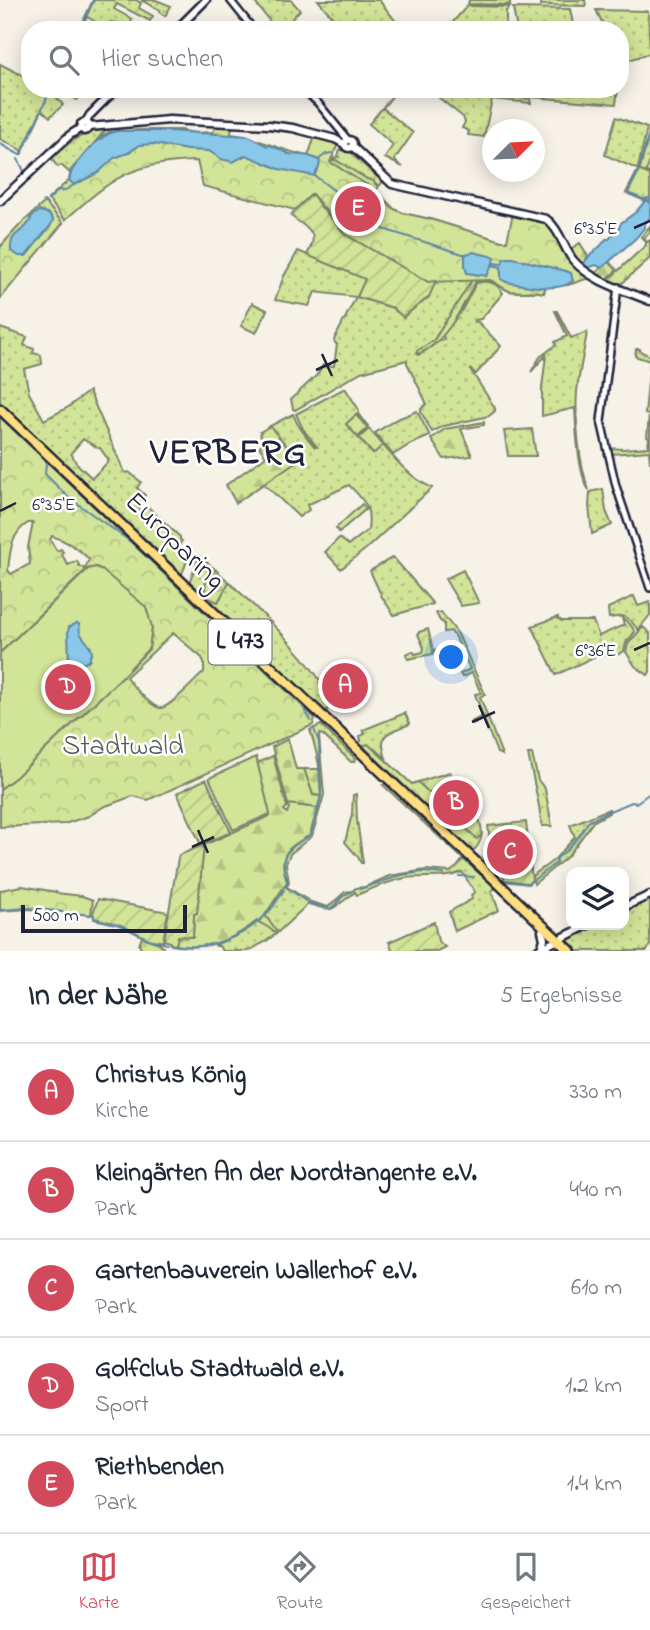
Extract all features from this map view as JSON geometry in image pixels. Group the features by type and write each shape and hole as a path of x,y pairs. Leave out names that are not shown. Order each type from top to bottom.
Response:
{"highway":[{"name":"L 473","path":"557,942 564,951"},
{"name":"L 473","path":"557,942 570,951"}],"main road":[{"path":"185,21 206,0"},
{"path":"85,126 107,98"},
{"path":"0,201 70,135 85,126 169,120 276,125 348,143 392,184 546,219 553,225 571,258 582,269 650,301"},
{"name":"Europaring","path":"0,409 557,942"},
{"name":"Europaring","path":"0,415 557,942"},
{"path":"629,905 650,895"},
{"path":"539,950 544,939 542,930"},
{"path":"539,950 579,930"},
{"name":"L 473","path":"570,935 567,944 570,951"}],"street":[{"path":"230,0 247,21"},
{"path":"313,98 348,143"},
{"path":"618,287 601,421 618,492 650,588"}],"green space":[{"path":"93,0 136,0 141,3 139,8 153,16 150,21 117,4 114,9 131,21 94,21 87,17 83,21"},
{"path":"141,0 156,0 171,6 165,16 160,10"},
{"path":"253,0 291,0 300,10 290,21 270,21"},
{"path":"318,0 379,0 395,21 336,21"},
{"path":"469,0 510,0 510,5 468,4"},
{"path":"542,0 585,0 586,6 541,5"},
{"path":"467,6 510,7 506,11 506,21 454,21"},
{"path":"513,8 570,9 572,21 515,21"},
{"path":"596,10 648,11 650,53 629,60 629,21 602,21"},
{"path":"0,64 21,74 21,98 57,98 63,105 50,117 42,110 21,155 21,150 0,139"},
{"path":"391,98 383,108 413,133 395,159 403,167 385,158 393,145 369,124"},
{"path":"439,98 530,99 531,103 492,99 488,119 482,119 482,137 468,135 469,131 462,128 465,122 463,117"},
{"path":"543,98 617,98 616,104"},
{"path":"616,117 647,128 638,168 640,169 650,131 650,161 646,172 650,175 605,155"},
{"path":"216,125 232,125 231,134 308,156 315,136 339,142 330,162 372,188 376,192 373,195 378,200 381,196 394,209 403,213 502,241 507,241 513,213 542,219 551,227 570,259 589,278 568,285 545,287 544,293 510,291 490,280 428,282 346,235 312,194 295,210 203,186 197,161 156,165 124,175 96,193 65,220 48,199 69,180 71,170 100,137 109,132 213,132"},
{"path":"106,129 70,173 61,165 58,167 51,159 75,139"},
{"path":"340,149 346,152 354,151 352,153 356,158 383,182 379,186 333,160 338,157"},
{"path":"332,160 374,181 379,186 376,191 331,164"},
{"path":"638,170 650,175 650,198 645,201 626,193"},
{"path":"370,189 376,191 373,195 378,200 381,196 394,209 403,213 507,241 471,281 434,340 416,353 418,355 444,339 443,335 462,310 476,283 488,282 498,286 503,293 481,319 474,322 477,321 501,346 476,374 470,369 495,408 489,416 444,426 432,432 421,412 426,402 407,360 361,372 293,409 291,399 316,376 323,365 334,366 337,344 334,340 356,297 315,292 309,306 275,300 298,251 366,279 357,297 393,308 403,317 429,297 428,282 387,260"},
{"path":"312,194 346,235 428,282 436,281 429,297 404,318 393,308 357,297 365,279 307,255 313,236 291,216"},
{"path":"45,202 63,223 0,299 0,247","holes":["39,211 49,214 53,220 48,230 11,251 20,231 28,227"]},
{"path":"650,226 650,232 644,239 647,242 650,240 650,258 619,286 607,281 646,245 641,237"},
{"path":"580,243 588,256 582,266 569,250"},
{"path":"608,261 617,270 606,280 583,267 596,273"},
{"path":"467,273 545,287 544,293 513,292 505,290 493,281 476,281 445,334 417,354 417,351 434,340 470,283"},
{"path":"252,303 267,310 256,333 241,326"},
{"path":"555,311 571,338 587,332 578,384 577,415 580,455 589,490 580,463 577,439 575,408 542,416 546,355 531,372 540,357 556,345 555,342 567,336"},
{"path":"0,328 27,337 24,345 34,349 33,353 41,355 42,364 24,369 29,393 44,420 67,408 89,391 124,471 141,482 137,488 145,495 136,506 143,512 148,507 180,537 182,541 178,547 190,554 181,576 0,405","holes":["83,439 98,448 109,461 92,478 76,463 71,453"]},
{"path":"636,349 650,356 650,361 635,356"},
{"path":"650,362 650,463 649,451 611,454 609,448 648,447 649,415 645,414"},
{"path":"345,388 359,410 358,414 368,426 356,415 346,424 373,454 383,445 405,470 432,488 341,569 325,552 339,538 349,545 368,530 368,509 359,496 349,485 307,505 309,510 299,517 263,483 298,460 270,426 293,414 305,435 317,447 303,429 296,414"},
{"path":"417,411 430,436 393,455 375,433 395,420"},
{"path":"356,415 368,428 358,437 346,424"},
{"name":"Stadtwald","path":"0,417 315,718 313,725 148,800 133,796 64,824 0,827 0,789 16,777 149,649 152,627 102,570 96,567 87,569 0,653","holes":["28,523 33,523 28,547 30,564 11,574 8,570 12,544 18,532","52,536 81,551 89,559 85,569 80,567 77,561 68,565 61,549 57,551 50,540","173,633 204,662 204,672 176,699 160,708 146,699 126,677"]},
{"path":"484,422 484,425 461,429 472,456 444,459 431,439 445,429"},
{"path":"270,426 298,460 236,503 226,485 266,456 259,447 262,443 260,432"},
{"path":"369,429 383,445 373,454 359,438"},
{"path":"532,429 536,456 508,456 504,431"},
{"path":"603,489 606,511 612,525 592,534 590,492"},
{"path":"362,504 366,509 339,532 336,528"},
{"path":"199,556 216,570 206,582 204,596 218,602 229,582 312,669 331,699 326,711 321,711 189,583"},
{"path":"393,557 433,604 394,615 370,571"},
{"path":"96,567 146,607 152,627 149,648 124,675 0,789 0,653 88,569"},
{"path":"216,570 229,582 218,602 204,596 206,582"},
{"path":"463,570 479,603 461,606 445,579"},
{"path":"634,596 638,606 650,602 650,615 638,630 623,616 609,618 608,608"},
{"path":"441,612 458,634 485,694 480,697 502,755 497,753 484,719 472,724 471,722 483,716 475,694 481,693 472,673 462,677 460,674 470,669 461,649 447,651 447,647 459,644 451,631 444,632 444,623 436,613"},
{"path":"558,617 562,621 593,621 599,636 624,625 622,618 635,632 626,643 624,651 617,655 606,656 604,652 556,675 532,626"},
{"path":"643,627 650,633 648,675 635,666 626,652 628,644"},
{"path":"428,629 433,650 446,650 408,659 406,654 413,651 415,654 423,652 418,634"},
{"path":"405,713 410,724 390,732 384,738 386,758 375,749 363,747 472,852 463,859 383,785 393,782 355,744 361,741 360,736 365,734 363,730"},
{"path":"321,725 356,759 351,762 320,734 324,795 312,836 290,854 286,864 289,882 287,887 311,902 328,907 345,892 365,887 389,876 426,870 450,872 463,859 496,888 491,891 499,910 455,931 449,912 472,899 471,895 475,892 462,872 449,876 413,877 393,881 357,895 355,892 331,909 308,904 276,934 248,951 222,951 215,945 242,933 257,921 277,932 265,915 287,882 283,865 286,853 309,835 317,812 321,781 310,730"},
{"path":"288,739 296,769 304,769 313,795 321,796 318,808 288,804 272,747"},
{"path":"368,744 412,784 418,782 477,838 482,834 480,842 472,852 363,746"},
{"path":"528,754 532,754 538,780 545,789 552,826 542,826"},
{"path":"273,756 287,807 284,810 287,813 288,804 318,808 310,835 286,853 283,864 287,882 265,915 276,934 257,921 229,939 219,942 198,946 176,945 178,936 193,937 204,845 270,816 257,763"},
{"path":"256,757 270,814 233,830 209,778"},
{"path":"304,769 319,769 321,796 313,795"},
{"path":"450,772 478,816 482,834 477,839 418,782"},
{"path":"206,779 231,832 201,845 177,793"},
{"path":"356,794 363,863 345,842 352,814 353,795"},
{"path":"609,809 609,813 593,822 568,856 534,884 532,876 554,860 575,837 570,825"},
{"path":"526,822 532,880 527,883 504,880 503,872 495,868 497,865 493,863 488,826"},
{"path":"204,845 193,937 178,936 176,945 170,944 164,940 179,855"},
{"path":"22,886 93,900 91,915 28,909 0,911 0,890"},
{"path":"650,893 650,945 647,951 574,951 560,935 571,930 629,930 629,903"},
{"path":"98,899 168,912 163,942 148,939 121,925 94,918"},
{"path":"434,922 438,941 445,947 437,951 393,951 389,942"},
{"path":"142,937 159,943 163,947 162,951 139,951"}],"water":[{"path":"116,131 249,136 288,154 308,156 320,161 314,176 279,169 246,155 233,162 221,159 209,151 154,144 140,145 114,158 98,173 74,185 69,180 72,170 86,152"},
{"path":"650,198 650,218 636,238 602,268 596,265 583,267 587,259 609,239 621,223 636,212 645,199"},
{"path":"39,211 50,216 53,220 51,225 26,256 19,256 11,251 13,239"},
{"path":"473,252 495,257 493,263 502,264 504,258 513,258 566,271 571,273 573,281 559,287 506,282 501,279 501,267 492,265 487,276 467,273 465,254"},
{"path":"77,623 92,654 90,660 74,666 69,662 68,632 69,627"}],"waterway":[{"path":"84,21 94,0"},
{"path":"21,154 47,98"},
{"path":"639,168 650,130"},
{"path":"0,144 20,155"},
{"path":"318,160 332,153"},
{"path":"18,159 26,175"},
{"path":"639,171 628,193 650,202"},
{"path":"315,176 336,192"},
{"path":"48,200 60,189 62,192 74,185"},
{"path":"349,202 383,229 466,255"},
{"path":"0,402 48,448"},
{"path":"46,463 45,474 68,497 131,542"},
{"path":"145,539 179,573"},
{"path":"189,582 305,695"},
{"path":"303,707 311,721"},
{"path":"314,729 319,742 321,796 310,835 287,853 283,863 286,887 308,903 329,909 354,890"},
{"path":"505,881 528,884 556,863 557,858 579,836 588,822 632,802 636,803 650,793"},
{"path":"360,889 402,875 423,872 444,874"},
{"path":"459,876 474,877"},
{"path":"171,945 198,946 235,936 268,913 284,890"},
{"path":"0,910 29,908 91,915"},
{"path":"94,915 94,919 120,925 148,939 167,944"}],"place":[{"name":"Riethbenden","path":"358,209"},
{"name":"Christus König","path":"345,686"},
{"name":"Golfclub Stadtwald e.V.","path":"68,687"},
{"name":"Kleingärten An der Nordtangente e.V.","path":"456,803"},
{"name":"Gartenbauverein Wallerhof e.V.","path":"510,852"}],"district":[{"name":"VERBERG","path":"229,454"}]}
